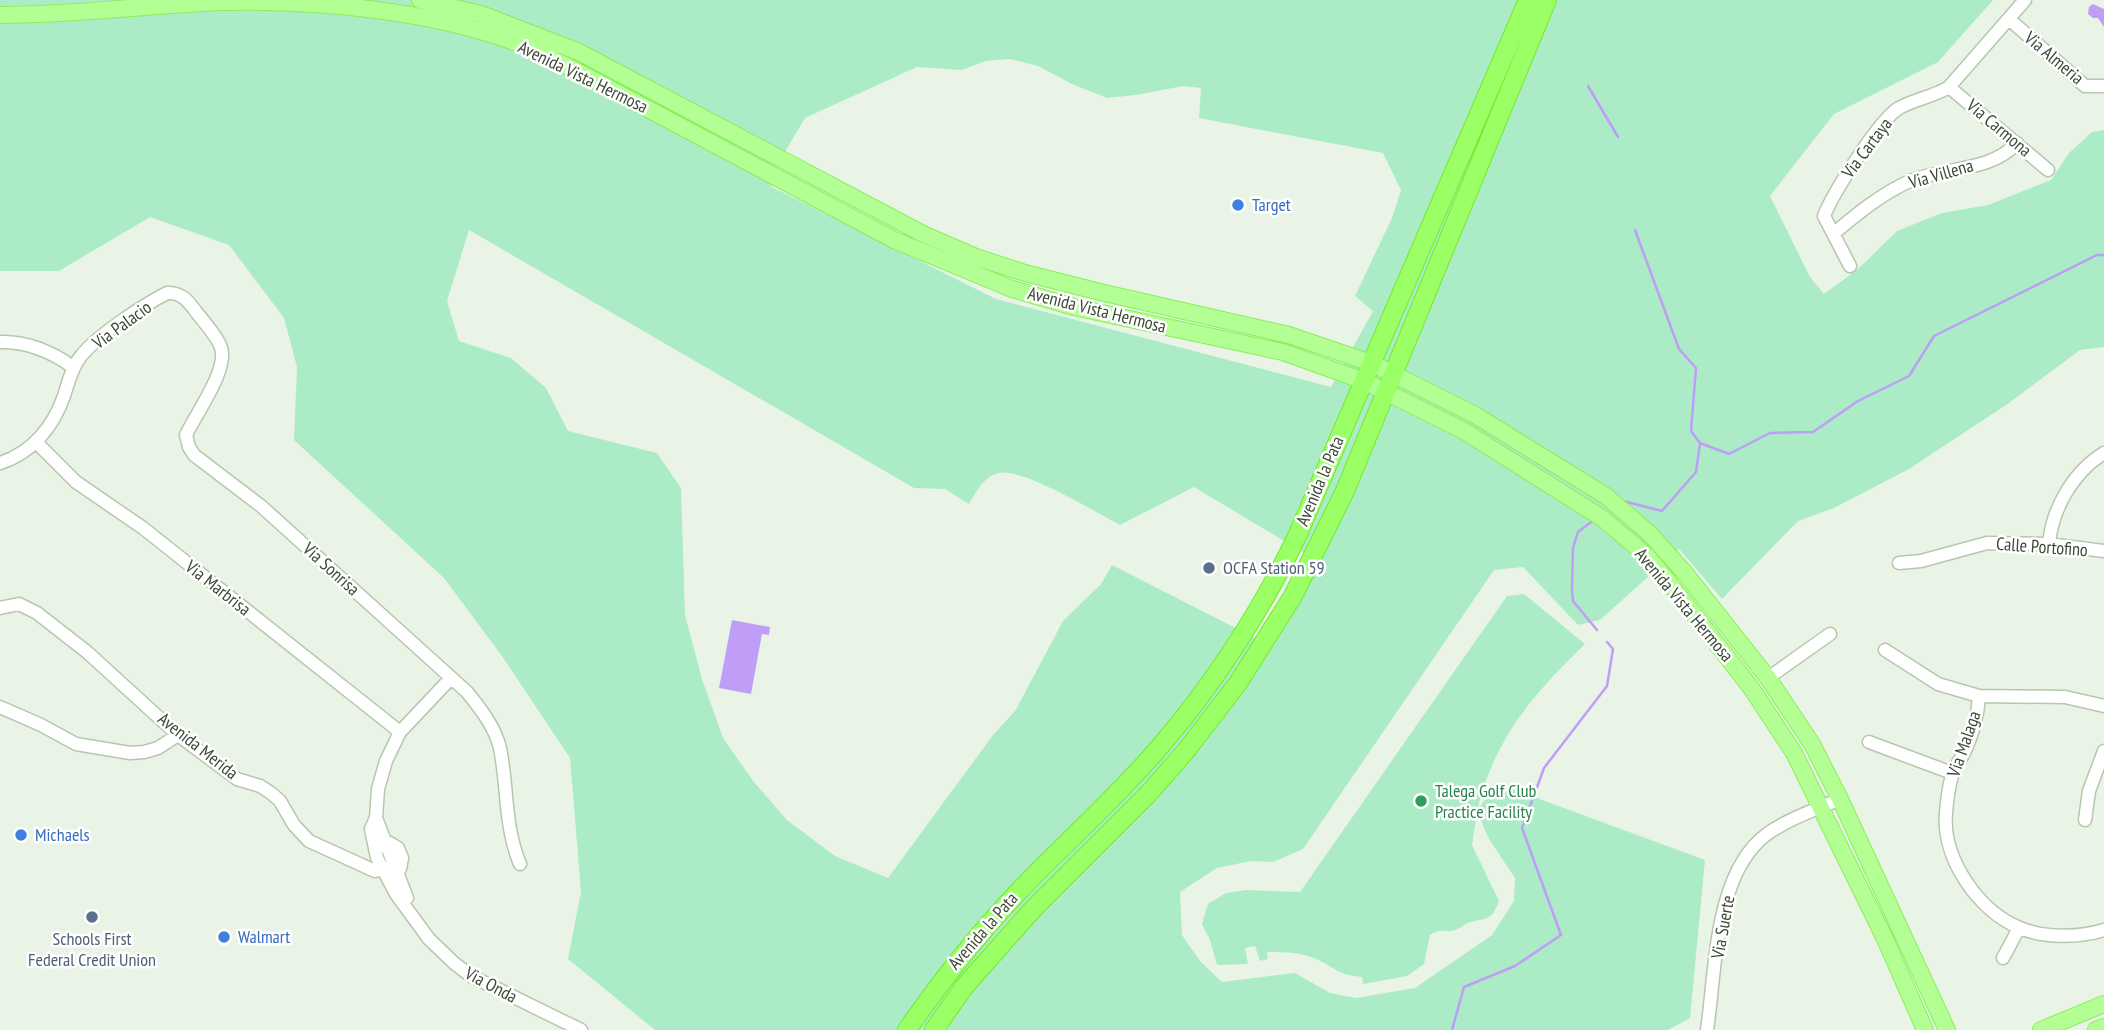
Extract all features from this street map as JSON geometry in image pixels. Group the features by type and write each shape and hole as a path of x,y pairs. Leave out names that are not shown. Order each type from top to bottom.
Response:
{"highway":[{"name":"Avenida la Pata","path":"906,1030 956,963 1020,890 1098,814 1158,749 1216,675 1289,554 1528,0"},
{"name":"Avenida la Pata","path":"934,1030 964,986 1033,909 1185,752 1265,643 1305,576 1345,491 1548,0"}],"main road":[{"name":"Avenida Vista Hermosa","path":"421,0 481,14 579,51 923,234 976,257 1100,292 1289,335 1371,363 1475,415 1591,485 1628,514 1667,551 1768,678 1812,744 1947,1030"},
{"name":"Avenida Vista Hermosa","path":"0,15 46,15 224,2 329,3 408,15 478,31 520,44 573,69 894,240 1012,289 1074,307 1283,352 1387,391 1464,431 1517,462 1616,528 1648,557 1700,620 1752,689 1794,753 1885,939 1925,1030"},
{"path":"2041,1030 2104,1004"},
{"path":"2096,1030 2104,1027"}],"street":[{"name":"Via Cartaya","path":"1850,266 1824,216 1829,201 1886,118 1899,108 1936,96 1949,87 2025,0"},
{"name":"Via Almeria","path":"2008,19 2085,86 2104,86"},
{"name":"Via Carmona","path":"1949,87 2048,170"},
{"name":"Via Villena","path":"1833,234 1868,204 1911,181 1996,159 2017,143"},
{"name":"Via Palacio","path":"0,463 37,443 58,409 74,368 85,352 113,328 163,295 178,293"},
{"name":"Via Sonrisa","path":"178,293 189,302 220,345 224,356 221,370 186,435 189,447 194,455 261,506 467,692 484,713 499,746 511,843 520,864"},
{"path":"0,342 16,342 44,351 74,368"},
{"name":"Via Marbrisa","path":"37,443 76,482 143,528 400,732"},
{"path":"2049,544 2059,504 2085,468 2104,453"},
{"name":"Calle Portofino","path":"1899,563 1921,561 1987,543 2049,544 2104,551"},
{"name":"Avenida Merida","path":"0,608 19,604 37,613 87,652 178,736 237,779 260,786 271,793 309,841 375,871 392,866"},
{"path":"1768,678 1830,634"},
{"name":"Via Malaga","path":"1885,650 1938,684 1979,696 2065,697 2104,706"},
{"name":"Via Onda","path":"416,920 414,909 371,829 376,818 377,789 386,761 400,732 451,678"},
{"name":"Via Malaga","path":"1979,696 1974,728 1952,773 1945,817 1956,863 1982,902 2019,928 2055,935 2104,930"},
{"path":"0,707 76,744 144,752 158,748 178,736"},
{"path":"1868,742 1952,773"},
{"path":"2085,820 2089,791 2104,751"},
{"name":"Via Suerte","path":"1707,1030 1723,915 1730,886 1738,870 1749,853 1769,832 1840,799"},
{"path":"381,846 390,843 401,852 392,866"},
{"name":"Via Onda","path":"392,866 416,920 429,939 471,976 581,1030"},
{"path":"2003,958 2019,928"}],"green space":[{"path":"0,0 1993,0 1938,62 1834,114 1770,196 1810,277 1824,294 1858,269 1897,231 1942,213 1988,205 2051,180 2069,153 2092,132 2104,130 2104,347 2080,350 2009,403 1909,469 1834,508 1798,521 1722,599 1679,549 1600,620 1578,625 1523,567 1494,570 1303,849 1273,862 1251,861 1217,868 1180,892 1182,935 1200,961 1222,982 1295,973 1330,993 1356,998 1415,988 1492,935 1514,901 1515,878 1489,839 1477,812 1472,845 1499,901 1488,918 1430,935 1424,964 1407,976 1363,984 1362,977 1342,973 1304,955 1267,952 1268,959 1260,961 1255,946 1245,948 1248,964 1217,965 1202,924 1208,904 1226,893 1246,890 1300,892 1507,596 1524,594 1585,644 1532,700 1505,739 1494,761 1477,811 1496,783 1705,860 1690,1018 1668,1030 655,1030 568,959 581,892 570,758 502,656 444,578 294,440 297,367 284,318 229,245 150,217 59,271 0,271","holes":["1010,59 1038,66 1107,98 1183,86 1201,88 1199,118 1383,153 1401,190 1392,218 1355,296 1373,311 1331,387 996,299 772,187 776,167 805,118 917,67 962,70 986,61","469,230 914,488 945,489 969,504 989,478 999,473 1010,473 1042,484 1120,525 1194,487 1319,562 1293,614 1269,645 1112,565 1101,584 1063,621 1015,711 993,735 888,878 835,856 787,820 754,782 723,738 702,679 685,615 681,488 657,453 568,431 546,388 511,358 459,341 447,301"]}],"shaded area":[{"path":"2093,4 2104,9 2104,27 2098,18 2088,14 2089,7"},
{"path":"732,620 770,627 769,635 762,634 751,694 719,688"}],"waterway":[{"path":"1588,86 1618,137"},
{"path":"1635,230 1679,349 1696,368 1691,431 1700,443"},
{"path":"1623,501 1662,511 1696,472 1700,443 1729,454 1770,433 1813,432 1858,401 1909,376 1934,336 2097,255 2104,255"},
{"path":"1595,519 1578,532 1573,548 1572,590 1573,601 1597,630"},
{"path":"1452,1030 1464,987 1515,966 1561,935 1522,828 1544,768 1607,686 1613,649 1607,642"}],"place":[{"name":"Target","path":"1238,205"},
{"name":"OCFA Station 59","path":"1209,568"},
{"name":"Talega Golf Club Practice Facility","path":"1421,801"},
{"name":"Michaels","path":"21,835"},
{"name":"Schools First Federal Credit Union","path":"92,917"},
{"name":"Walmart","path":"224,937"}]}
